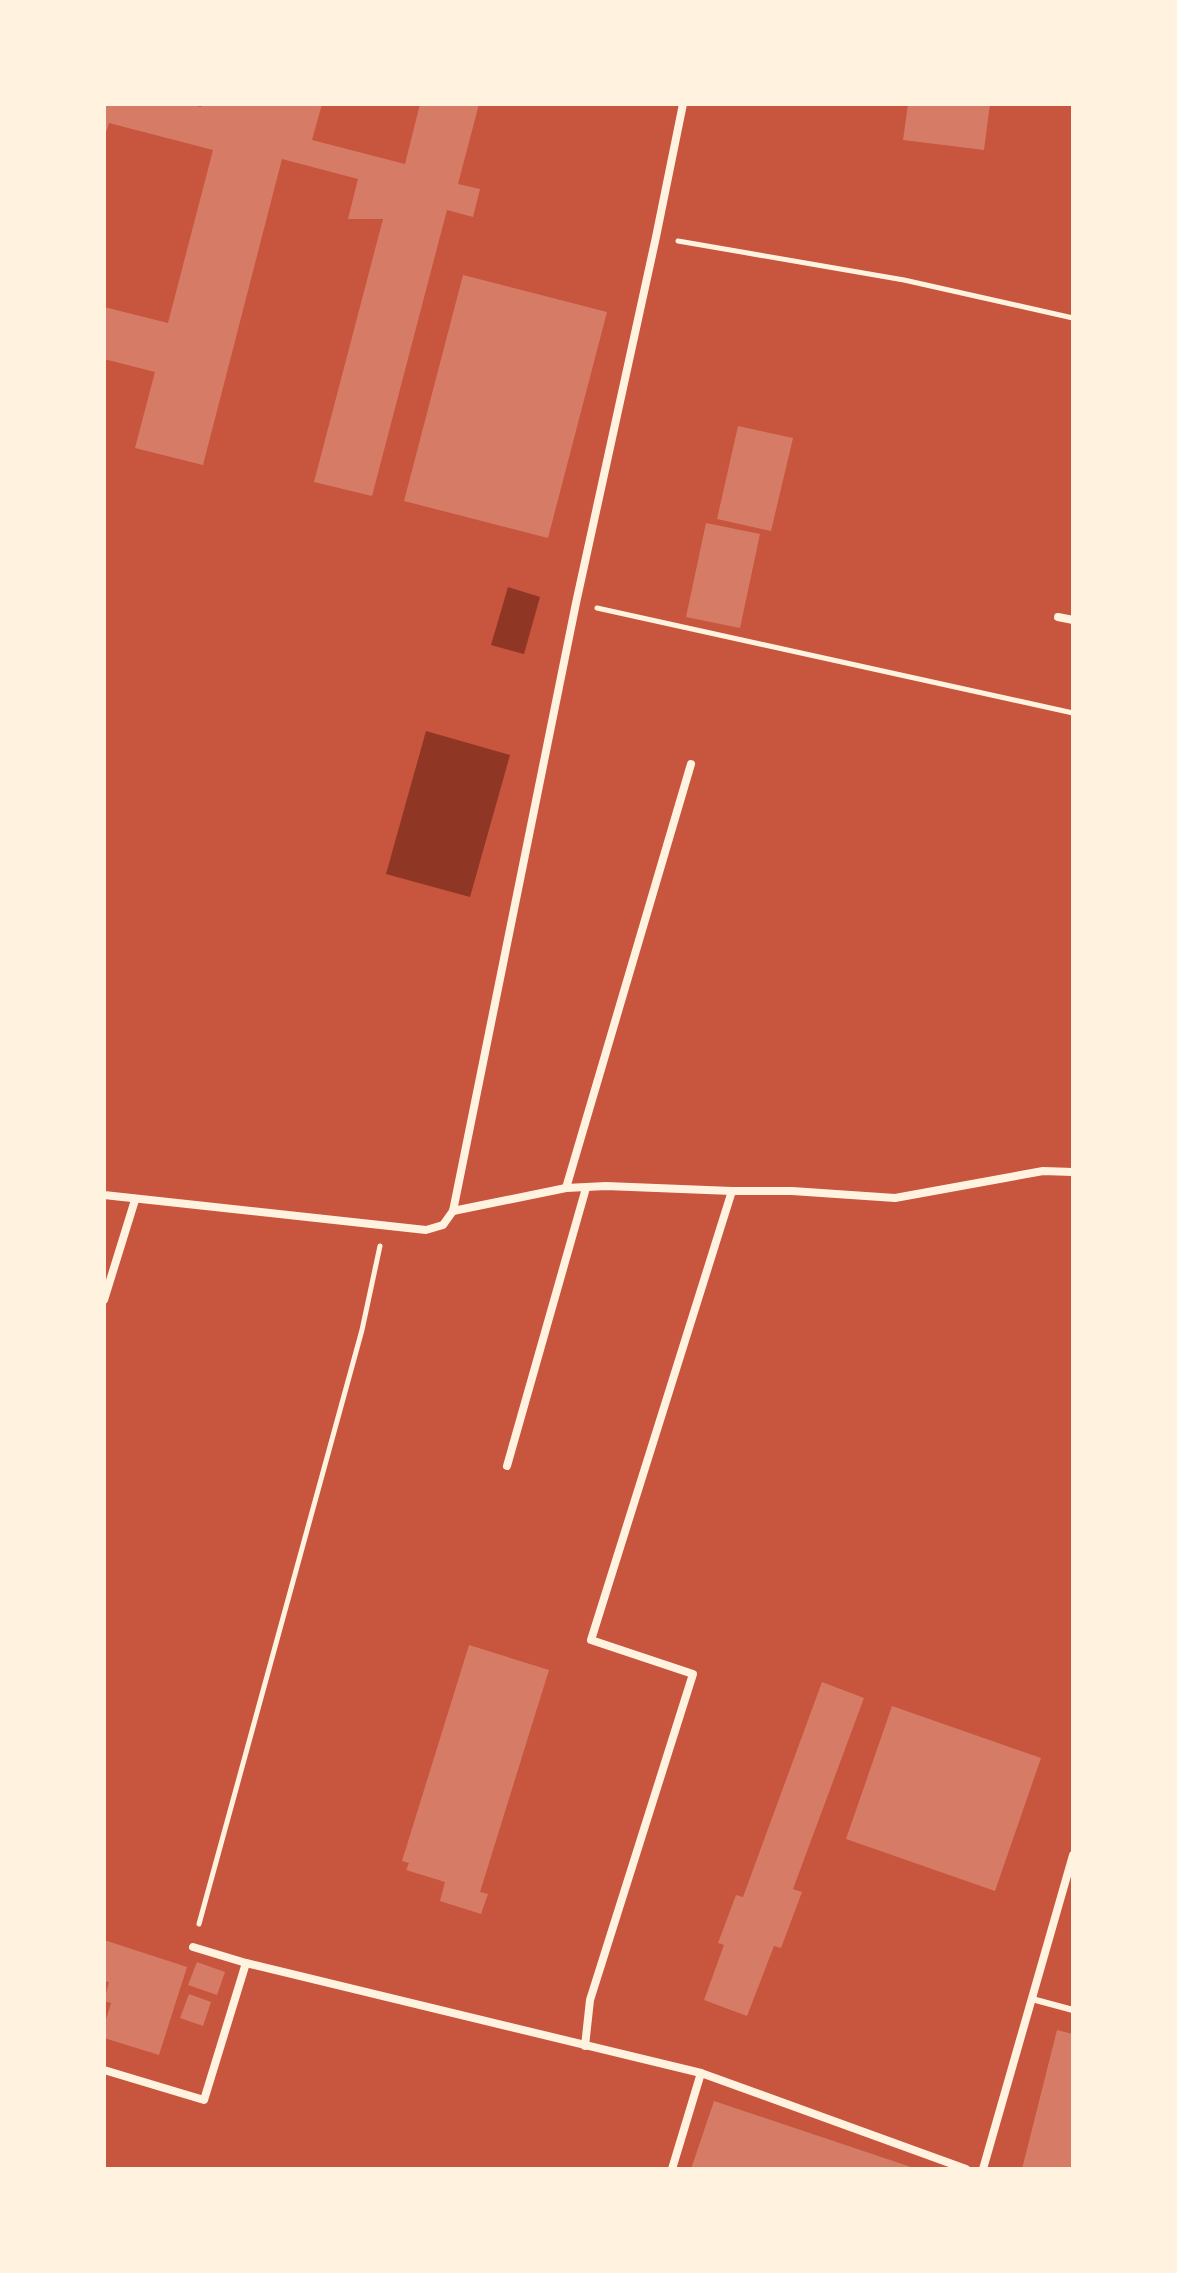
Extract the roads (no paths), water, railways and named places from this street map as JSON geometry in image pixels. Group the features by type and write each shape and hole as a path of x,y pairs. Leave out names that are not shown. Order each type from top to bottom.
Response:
{"street":[{"path":"104,1195 426,1230 443,1225 453,1211 576,603 683,104"},
{"path":"1058,617 1073,620"},
{"path":"566,1188 691,764"},
{"path":"453,1211 566,1188 606,1186 792,1191 895,1198 1043,1171 1073,1172"},
{"path":"507,1466 586,1188"},
{"path":"585,2046 590,2000 693,1674 591,1640 732,1191"},
{"path":"104,1300 135,1200"},
{"path":"983,2169 1073,1855"},
{"path":"193,1947 246,1963 701,2073 966,2169"},
{"path":"104,2070 204,2100 246,1963"},
{"path":"672,2169 701,2073"}],"lane":[{"path":"1032,1999 1073,2010"}]}
